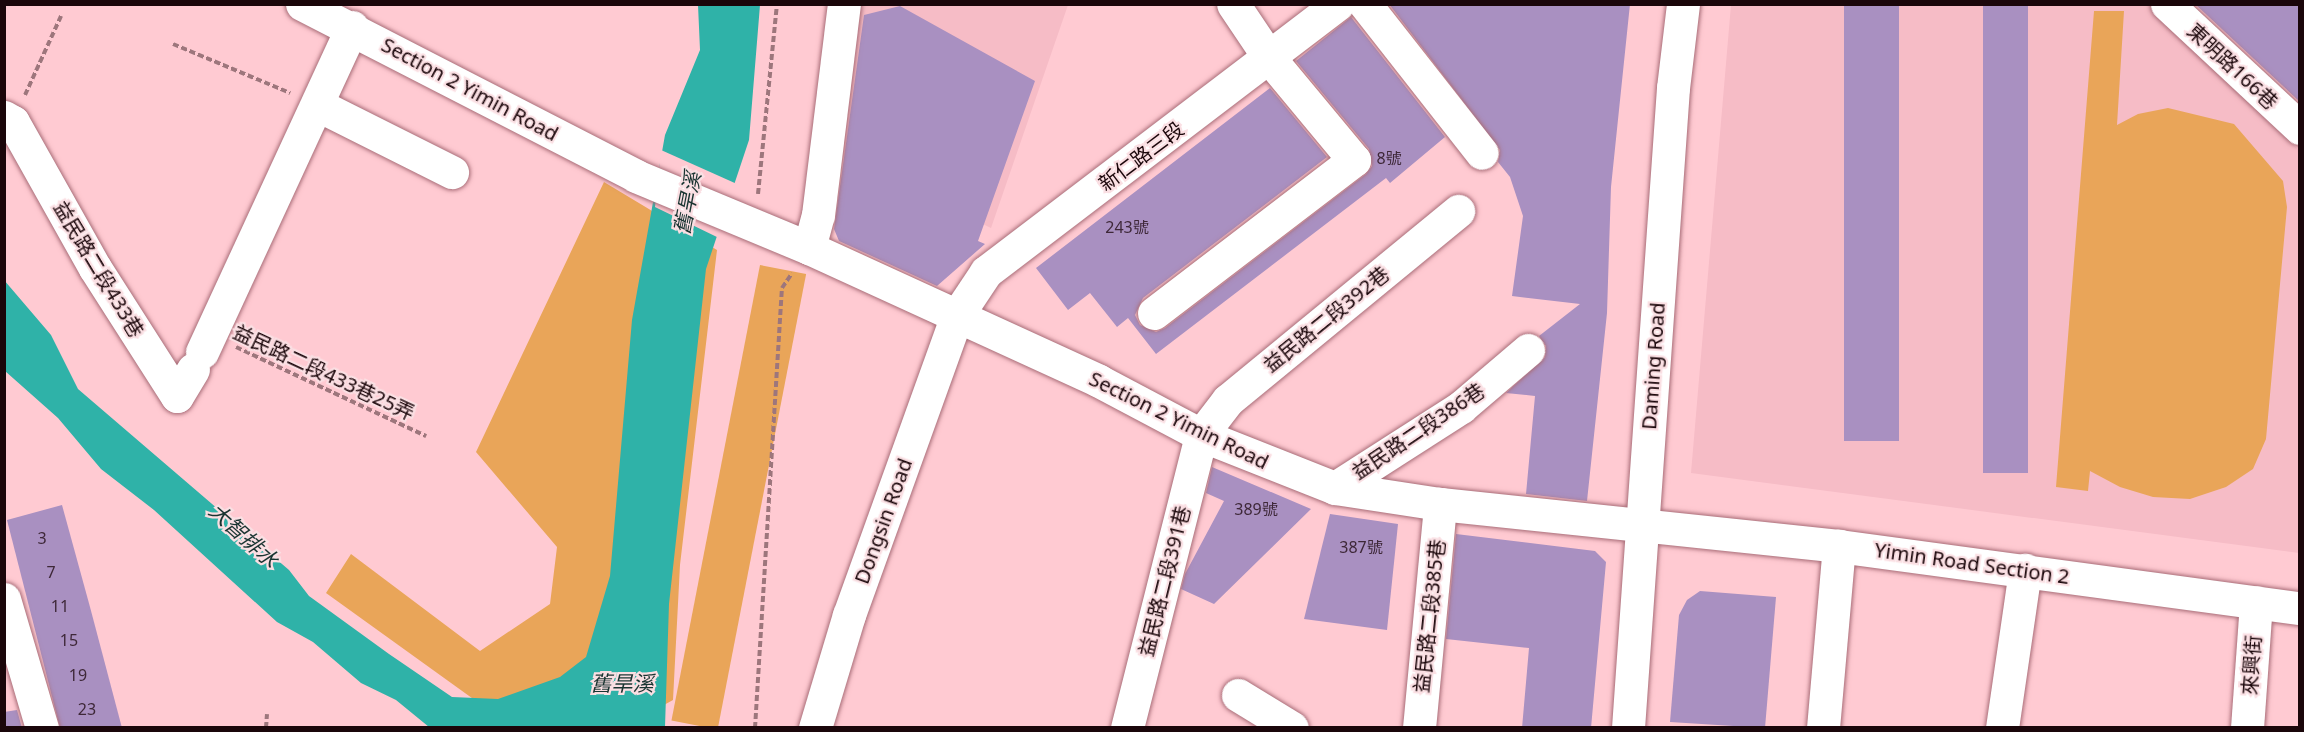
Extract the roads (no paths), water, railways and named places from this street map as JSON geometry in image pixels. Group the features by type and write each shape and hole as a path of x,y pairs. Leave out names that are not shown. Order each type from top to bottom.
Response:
{"street":[{"name":"Section 2 Yimin Road","path":"302,4 352,27 636,176 809,248 1099,381 1202,435 1335,488 1440,504 1643,525"},
{"path":"809,248 818,215 844,4"},
{"path":"1154,313 1354,160 1270,59 1233,4"},
{"name":"新仁路三段","path":"956,317 986,272 1270,59 1338,4"},
{"path":"1365,4 1482,153"},
{"name":"Daming Road","path":"1628,728 1673,88 1683,4"},
{"name":"東明路166巷","path":"2167,4 2300,128"},
{"name":"益民路二段433巷","path":"9,120 95,268 177,396 202,352 318,105 352,27"},
{"path":"318,105 452,172"},
{"name":"益民路二段392巷","path":"1202,435 1228,400 1458,211"},
{"name":"Dongsin Road","path":"815,728 849,615 956,317"},
{"name":"益民路二段386巷","path":"1335,488 1461,406 1528,350"},
{"name":"益民路二段391巷","path":"1127,728 1202,435"},
{"name":"益民路二段385巷","path":"1419,728 1440,504"},
{"name":"Yimin Road Section 2","path":"1643,525 1839,546 2300,608"},
{"path":"1823,728 1839,546"},
{"path":"2002,728 2025,570"},
{"path":"4,599 42,728"},
{"name":"來興街","path":"2247,728 2256,602"},
{"path":"1238,695 1292,728"}],"water":[{"name":"舊旱溪","path":"698,5 760,5 749,140 706,269 669,604 665,727 429,727 396,700 361,683 313,642 277,622 154,510 101,469 58,418 5,371 4,280 51,335 78,389 289,570 309,596 389,654 452,697 498,699 560,677 586,657 610,576 632,320 665,135 700,50"}],"water label":[{"name":"大智排水","path":"244,535"}]}
